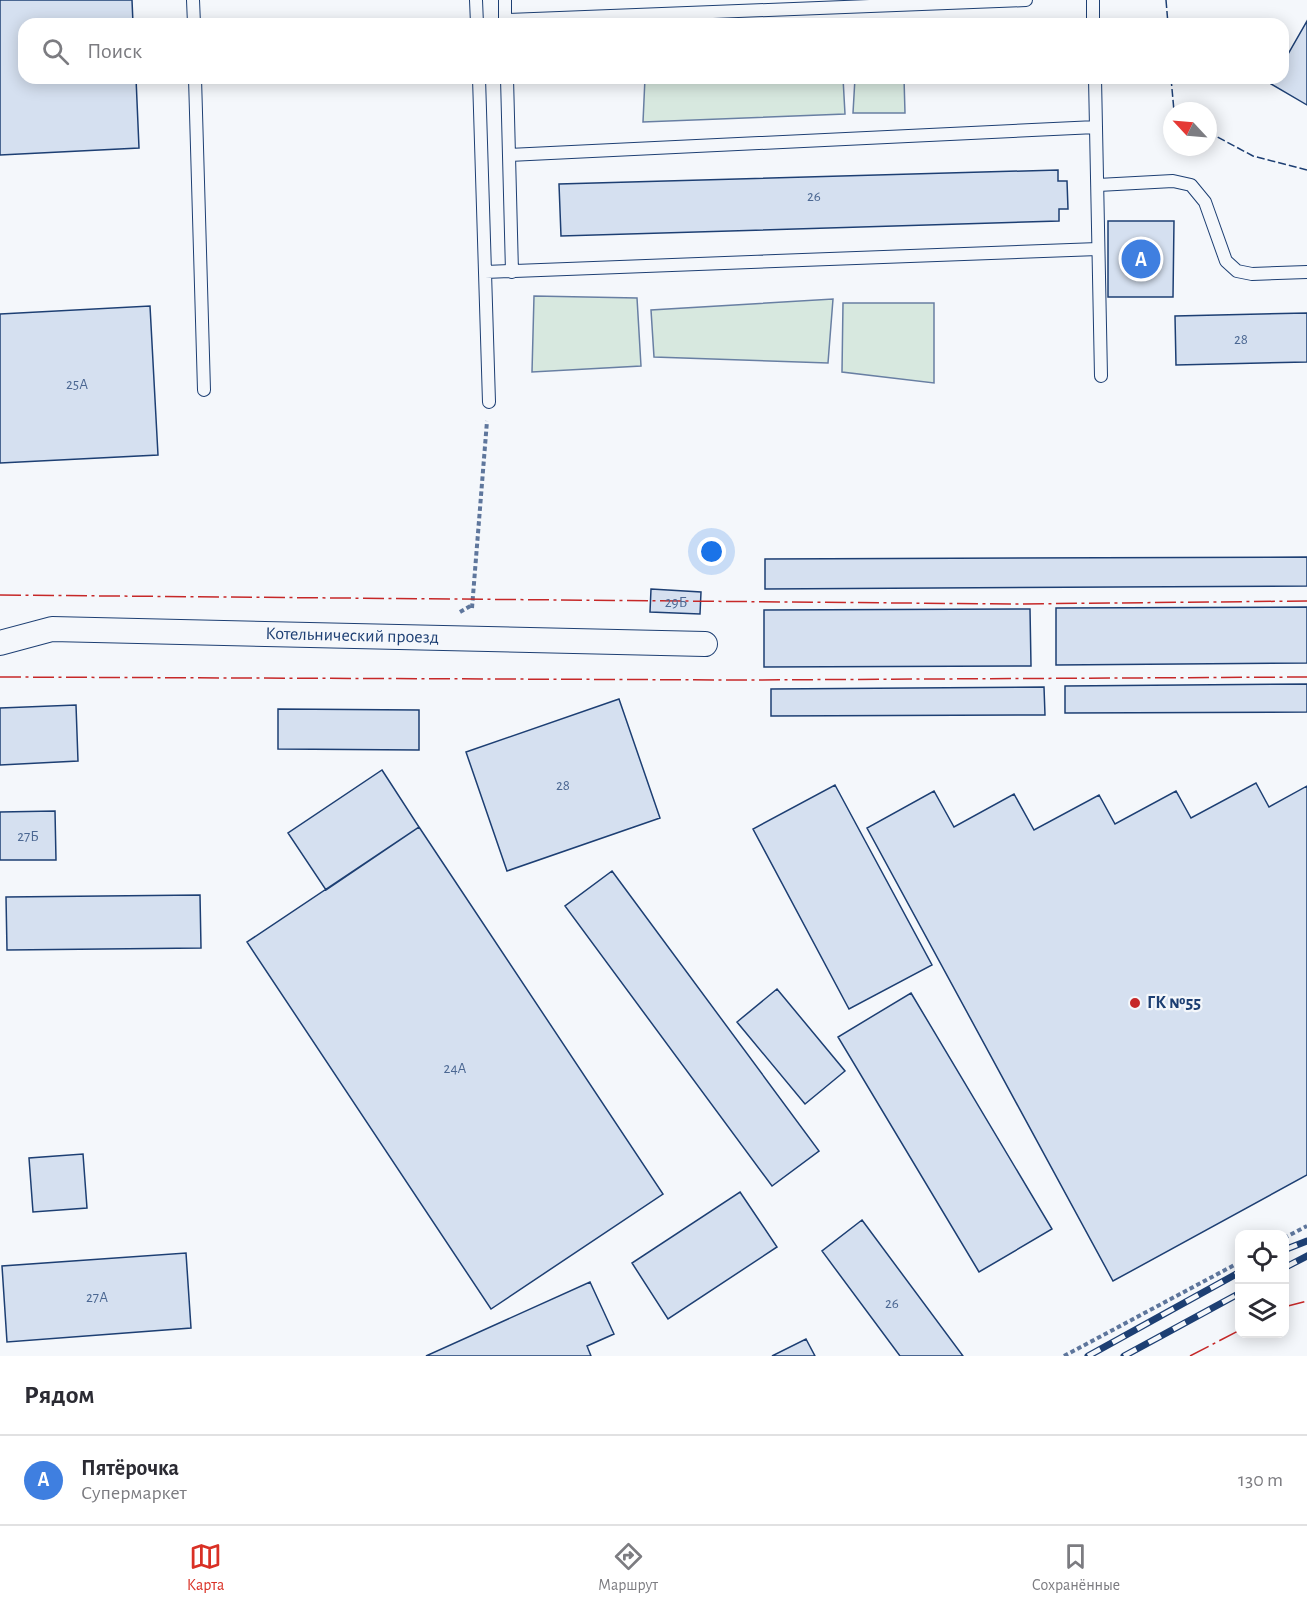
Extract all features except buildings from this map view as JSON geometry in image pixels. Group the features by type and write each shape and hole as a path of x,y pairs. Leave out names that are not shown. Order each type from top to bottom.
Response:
{"street":[{"name":"Котельнический проезд","path":"0,643 52,629 705,644"}],"lane":[{"path":"193,0 194,18"},
{"path":"476,0 477,18"},
{"path":"505,0 505,18"},
{"path":"600,18 1026,0"},
{"path":"1093,0 1094,18"},
{"path":"195,84 204,390"},
{"path":"478,84 489,402"},
{"path":"507,84 512,272"},
{"path":"1095,84 1101,376"},
{"path":"509,155 1096,127"},
{"path":"1098,185 1173,181 1191,185 1206,202 1226,261 1237,271 1252,274 1307,272"},
{"path":"485,272 1098,249"}],"path":[{"path":"470,638 489,402"},
{"path":"1289,1235 1307,1226"},
{"path":"1064,1356 1235,1264"}],"shaded area":[{"path":"645,84 843,84 845,114 643,122"},
{"path":"855,84 904,84 905,113 853,113"},
{"path":"534,296 637,298 641,366 532,372"},
{"path":"833,299 828,363 654,357 651,310"},
{"path":"843,303 934,303 934,383 842,372"}],"railway":[{"path":"1289,1248 1307,1241"},
{"path":"1289,1265 1307,1256"},
{"path":"1088,1356 1235,1275"},
{"path":"1124,1356 1235,1296"}],"fence":[{"path":"1166,0 1168,18"},
{"path":"1172,84 1173,102"},
{"path":"1217,137 1253,156 1307,170"}],"power":[{"path":"0,595 1015,604 1307,601"},
{"path":"0,677 745,680 1307,677"},
{"path":"1289,1306 1307,1301"},
{"path":"1190,1356 1235,1333"}],"place":[{"name":"Пятёрочка","path":"1141,259"},
{"name":"ГК №55","path":"1135,1003"}]}
